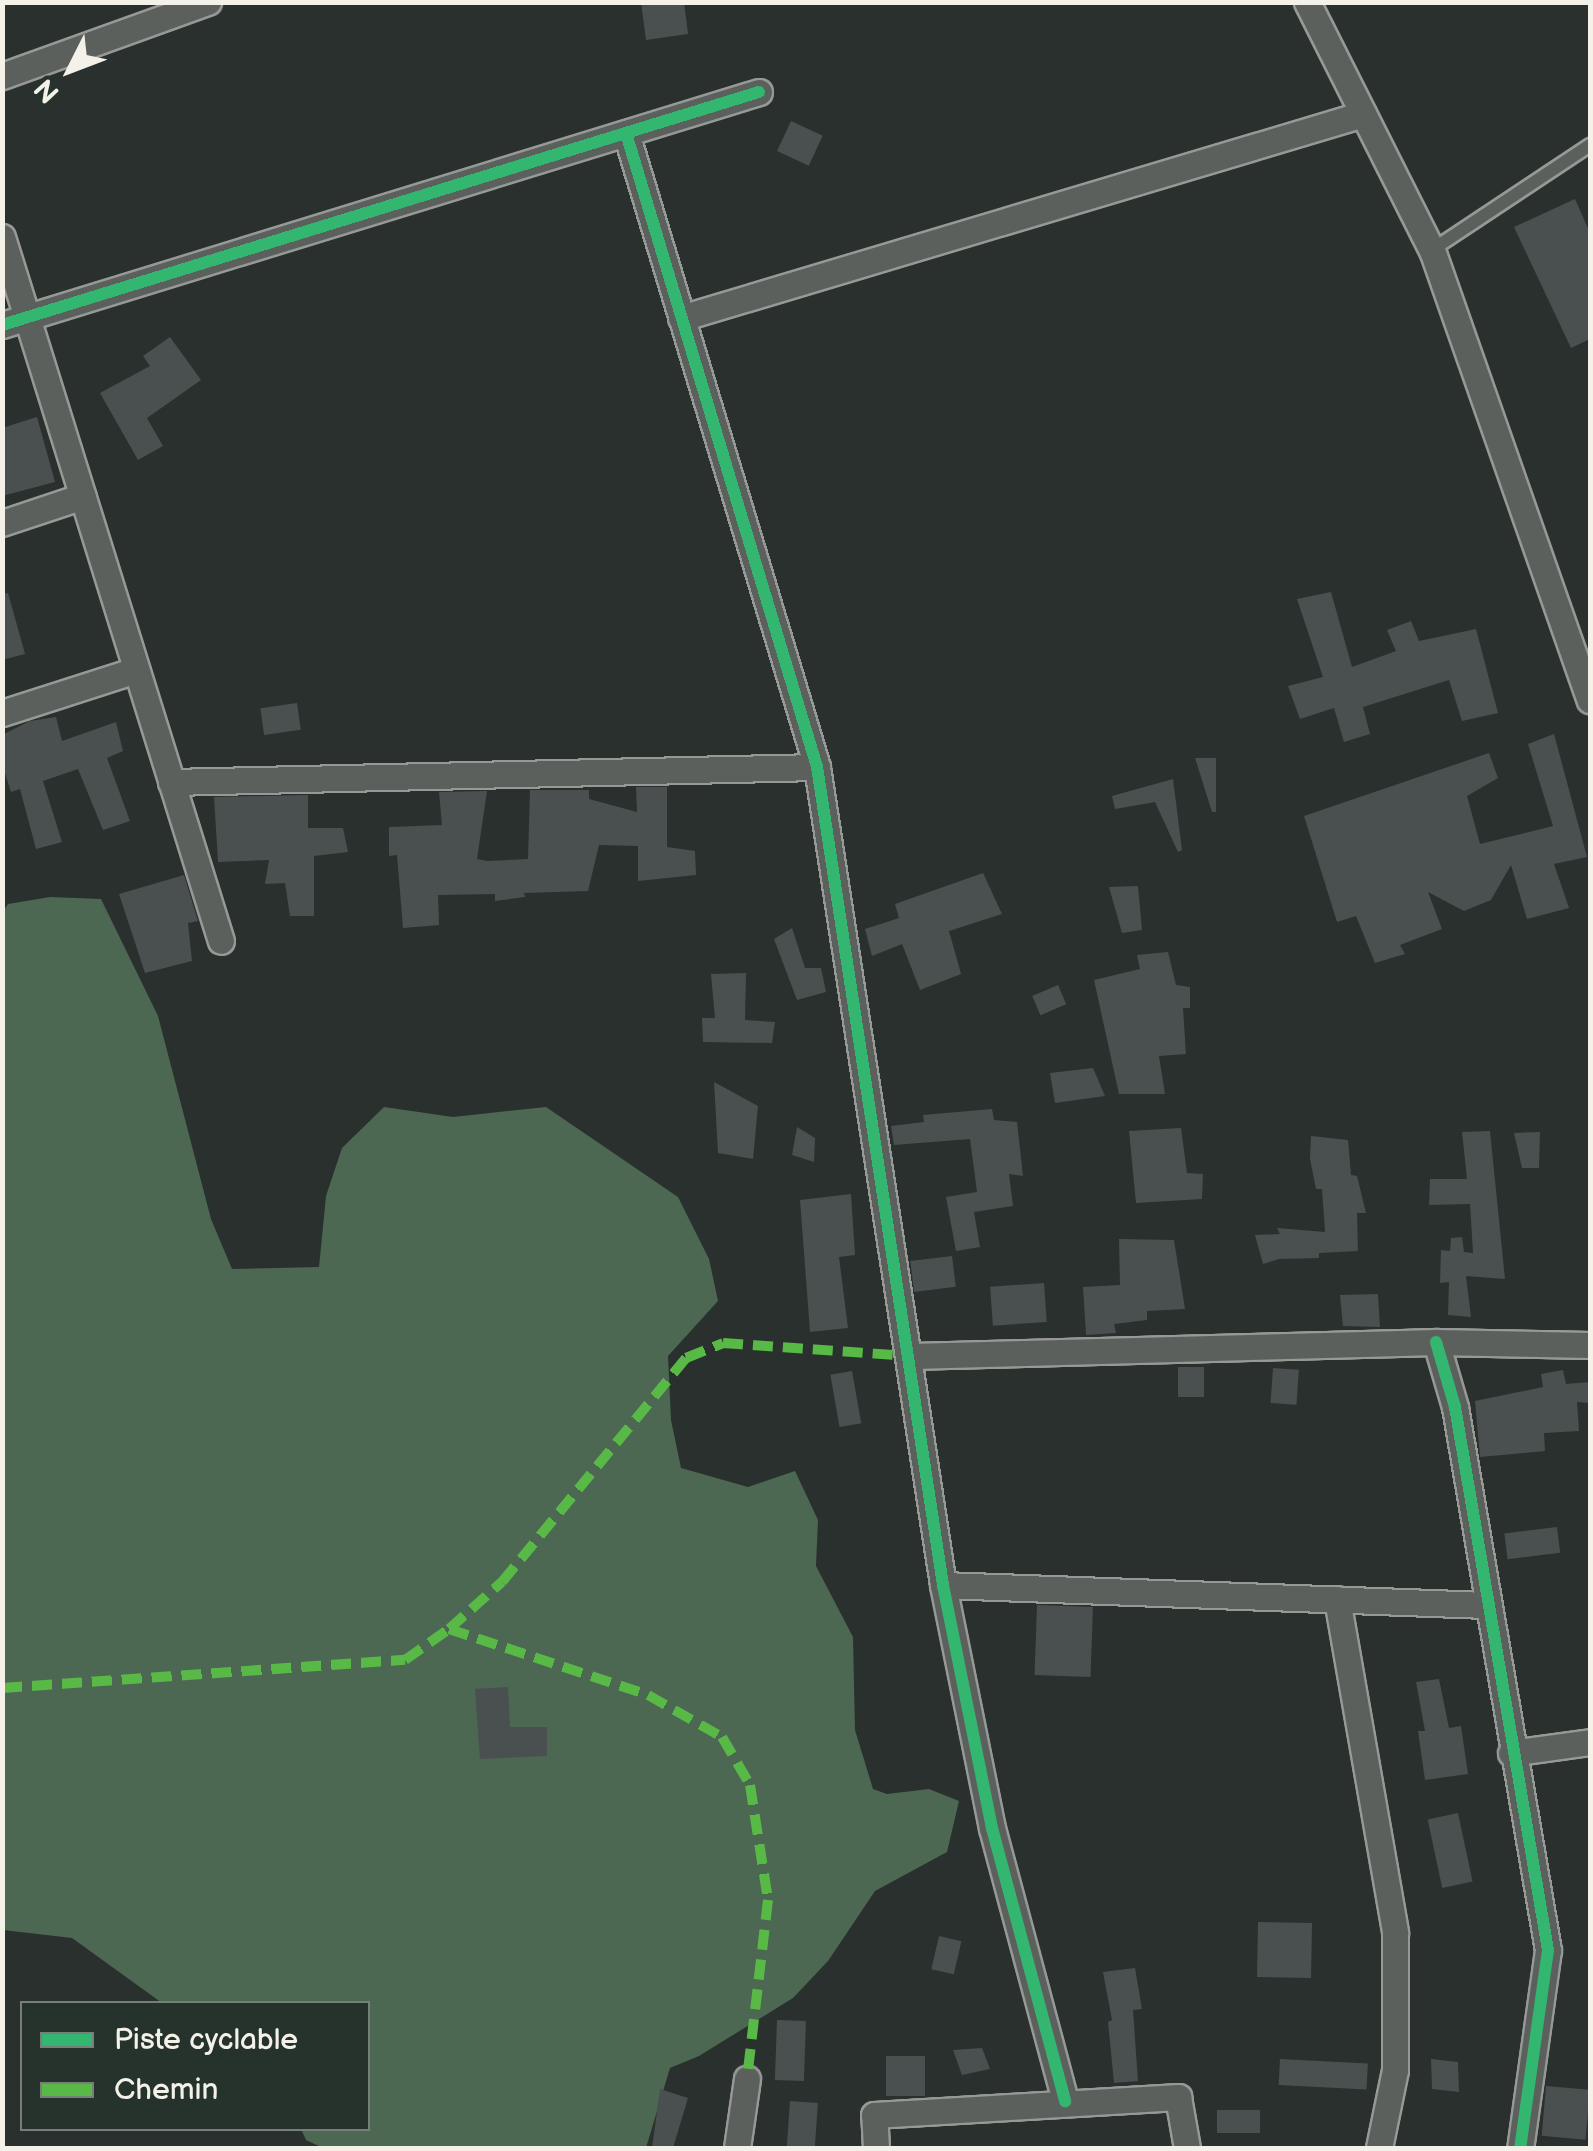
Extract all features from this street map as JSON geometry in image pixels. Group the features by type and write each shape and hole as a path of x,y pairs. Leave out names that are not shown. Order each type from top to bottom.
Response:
{"street":[{"path":"2,76 208,2"},
{"path":"1307,2 1432,250 1590,700"},
{"path":"2,325 759,92"},
{"path":"681,318 1364,114"},
{"path":"626,133 816,767 944,1585 992,1828 1065,2101"},
{"path":"2,237 221,941"},
{"path":"2,523 83,496"},
{"path":"2,712 136,670"},
{"path":"171,782 816,767"},
{"path":"911,1356 1436,1342 1590,1346"},
{"path":"1436,1342 1454,1407 1548,1950 1520,2148"},
{"path":"944,1585 1488,1605"},
{"path":"1337,1599 1395,1933 1395,2070 1379,2148"},
{"path":"1512,1752 1590,1742"},
{"path":"737,2148 746,2079"},
{"path":"876,2148 874,2116 1065,2101 1178,2098 1186,2148"}],"lane":[{"path":"1432,250 1590,145"}],"green space":[{"path":"50,897 101,899 158,1016 211,1219 232,1269 319,1267 326,1196 342,1148 384,1107 453,1117 546,1107 678,1197 709,1259 718,1301 668,1356 671,1420 681,1468 748,1487 795,1471 818,1520 816,1566 853,1637 855,1730 873,1789 887,1794 929,1789 959,1801 947,1852 875,1891 828,1961 793,1998 699,2056 670,2068 646,2148 323,2148 306,2140 302,2131 370,2131 370,2001 159,2001 72,1938 3,1930 2,913 8,904"}],"building":[{"path":"641,2 684,2 688,34 646,40"},
{"path":"791,121 823,136 809,166 777,151"},
{"path":"1575,199 1590,233 1590,339 1571,348 1514,227"},
{"path":"170,337 201,380 147,418 163,446 138,460 100,393 150,366 143,356"},
{"path":"37,417 55,482 2,496 2,428"},
{"path":"1331,592 1352,667 1396,651 1387,630 1411,621 1419,641 1476,629 1498,713 1462,721 1449,680 1363,707 1370,734 1344,742 1334,708 1300,719 1288,686 1323,677 1297,599"},
{"path":"8,593 25,654 2,660 2,594"},
{"path":"297,703 301,730 264,735 260,708"},
{"path":"56,717 62,741 116,722 123,751 107,758 130,821 103,830 78,769 43,781 62,842 36,849 20,789 11,792 2,764 2,735 30,721"},
{"path":"1554,734 1587,857 1554,864 1569,908 1527,919 1511,865 1491,900 1464,911 1428,892 1442,929 1400,945 1405,954 1375,963 1356,916 1337,922 1304,816 1489,753 1498,778 1467,796 1480,844 1553,826 1528,744"},
{"path":"1195,758 1216,758 1216,812 1212,812"},
{"path":"1173,779 1182,850 1178,852 1155,802 1115,809 1112,796"},
{"path":"636,787 667,787 667,847 695,851 696,875 638,881 638,846 599,845 588,891 524,893 525,897 495,901 495,894 438,895 439,925 403,928 397,855 389,856 389,827 442,825 439,792 487,791 477,859 487,861 528,859 530,790 589,790 589,799 637,812"},
{"path":"308,795 308,828 343,828 348,852 314,856 314,916 290,916 285,883 265,884 269,860 218,862 214,797"},
{"path":"983,873 1002,914 949,931 961,974 920,990 902,944 872,956 865,929 899,918 895,904"},
{"path":"184,875 198,921 188,923 192,961 145,973 119,894"},
{"path":"1138,886 1142,930 1122,933 1109,887"},
{"path":"792,928 805,968 821,968 826,992 797,1000 774,939"},
{"path":"1168,952 1176,985 1190,987 1190,1008 1183,1008 1186,1054 1159,1056 1165,1094 1119,1094 1094,980 1140,969 1137,955"},
{"path":"746,973 745,1020 775,1022 772,1043 703,1042 702,1018 715,1018 711,974"},
{"path":"1058,985 1066,1004 1040,1015 1032,996"},
{"path":"1093,1068 1105,1096 1055,1103 1050,1073"},
{"path":"714,1082 758,1106 753,1159 718,1153"},
{"path":"992,1109 994,1120 1017,1122 1023,1176 1009,1174 1013,1206 974,1212 980,1247 956,1251 946,1197 977,1192 970,1139 894,1145 891,1126 924,1122 923,1115"},
{"path":"797,1127 815,1138 814,1162 792,1155"},
{"path":"1181,1128 1187,1173 1203,1174 1202,1199 1136,1203 1129,1131"},
{"path":"1490,1131 1505,1279 1466,1276 1471,1317 1448,1315 1449,1282 1440,1283 1441,1250 1450,1251 1451,1238 1462,1237 1464,1252 1473,1253 1470,1204 1429,1205 1430,1179 1467,1179 1462,1132"},
{"path":"1540,1132 1539,1168 1522,1168 1514,1133"},
{"path":"1311,1136 1348,1140 1351,1175 1357,1176 1366,1213 1357,1213 1358,1251 1319,1253 1319,1258 1279,1259 1263,1264 1255,1235 1280,1234 1277,1228 1325,1232 1322,1189 1316,1189 1310,1159"},
{"path":"851,1194 855,1255 839,1257 848,1328 810,1332 800,1200"},
{"path":"1119,1239 1174,1240 1185,1309 1147,1311 1147,1320 1114,1324 1116,1333 1086,1335 1083,1287 1120,1285"},
{"path":"952,1256 956,1287 914,1292 910,1261"},
{"path":"1044,1283 1047,1322 993,1326 990,1287"},
{"path":"1378,1294 1380,1327 1343,1326 1340,1295"},
{"path":"1178,1367 1204,1367 1204,1397 1178,1397"},
{"path":"1273,1368 1299,1370 1296,1405 1271,1403"},
{"path":"1563,1370 1566,1384 1590,1382 1590,1403 1577,1402 1579,1431 1544,1433 1545,1451 1480,1457 1475,1401 1543,1387 1541,1374"},
{"path":"852,1371 861,1423 840,1427 830,1375"},
{"path":"1557,1527 1560,1553 1508,1559 1504,1533"},
{"path":"1037,1605 1093,1607 1091,1677 1035,1675"},
{"path":"1439,1679 1449,1728 1461,1726 1468,1774 1425,1780 1418,1731 1425,1731 1416,1682"},
{"path":"508,1687 510,1727 547,1727 547,1756 480,1759 475,1689"},
{"path":"1458,1813 1473,1881 1442,1888 1428,1819"},
{"path":"1258,1922 1312,1923 1311,1978 1257,1977"},
{"path":"939,1936 961,1941 954,1974 931,1969"},
{"path":"1135,1968 1142,2009 1133,2010 1138,2081 1114,2083 1108,2022 1112,2020 1103,1972"},
{"path":"777,2020 806,2021 804,2081 775,2080"},
{"path":"982,2048 990,2069 962,2075 953,2050"},
{"path":"886,2056 925,2056 925,2096 886,2096"},
{"path":"1280,2059 1368,2064 1367,2090 1279,2085"},
{"path":"1431,2059 1458,2062 1459,2092 1432,2089"},
{"path":"1546,2086 1590,2090 1585,2140 1542,2136"},
{"path":"660,2089 688,2098 673,2148 652,2148"},
{"path":"790,2101 818,2103 815,2148 787,2148"},
{"path":"1217,2110 1260,2110 1260,2133 1217,2133"}],"marked path":[{"path":"2,1688 405,1660 449,1629 502,1582 686,1358 723,1343 911,1356"},
{"path":"449,1629 648,1695 722,1737 750,1785 768,1900 747,2079"}],"cycle path":[{"path":"2,325 759,92"},
{"path":"626,133 817,767 943,1585 992,1828 1065,2101"},
{"path":"1436,1342 1455,1407 1548,1950 1520,2148"}]}
